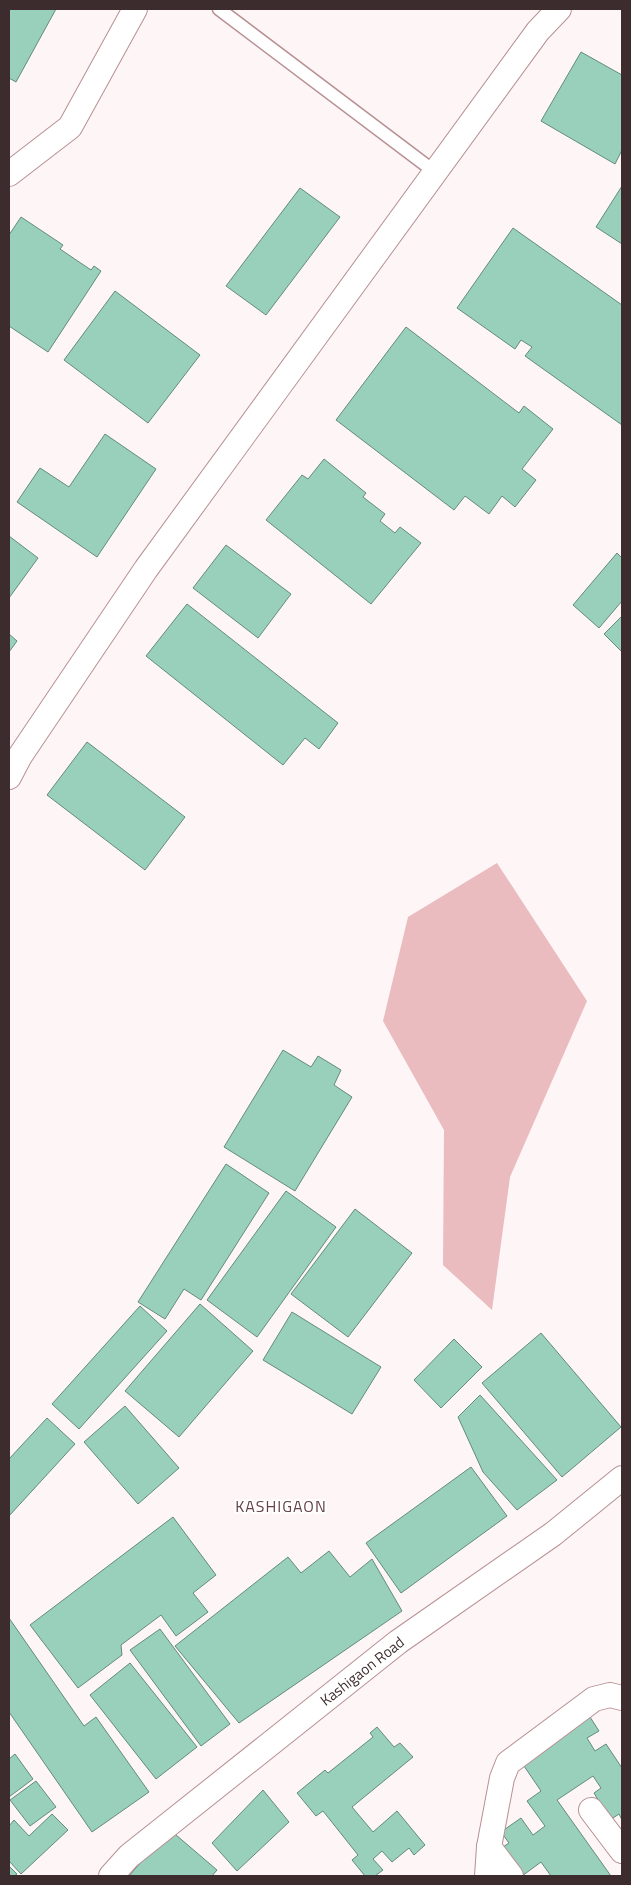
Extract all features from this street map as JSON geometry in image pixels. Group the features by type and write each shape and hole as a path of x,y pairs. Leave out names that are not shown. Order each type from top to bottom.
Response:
{"street":[{"path":"9,174 70,127 135,9"},
{"path":"9,777 14,760 146,569 538,31 559,9"},
{"name":"Kashigaon Road","path":"111,1876 129,1856 398,1642 553,1534 622,1478"},
{"path":"487,1876 489,1847 502,1778 508,1763 594,1699 610,1695 622,1698"},
{"path":"591,1810 622,1851"},
{"path":"489,1847 511,1876"}],"lane":[{"path":"219,9 435,172"}],"shaded area":[{"path":"497,863 587,1001 510,1177 492,1310 443,1265 444,1130 383,1021 408,917"}],"building":[{"path":"9,9 56,9 16,82 9,78"},
{"path":"581,52 622,75 622,150 615,164 541,121"},
{"path":"622,186 622,244 596,227"},
{"path":"300,188 340,217 266,315 226,286"},
{"path":"21,217 63,245 60,249 91,270 94,266 101,271 48,352 9,326 9,235"},
{"path":"513,228 622,305 622,425 525,356 532,347 521,340 515,349 457,308"},
{"path":"115,291 200,355 148,423 64,360"},
{"path":"406,327 519,413 524,406 553,429 522,469 536,480 515,507 502,496 489,514 465,496 454,510 336,420"},
{"path":"105,434 156,469 97,557 17,502 40,468 69,487"},
{"path":"324,459 366,493 363,497 385,514 380,521 395,533 400,527 421,543 371,604 266,520 302,475 308,479"},
{"path":"9,536 38,558 9,598"},
{"path":"226,545 291,594 258,638 193,588"},
{"path":"617,553 622,558 622,601 599,628 573,605"},
{"path":"187,604 338,723 319,749 305,738 283,765 146,656"},
{"path":"622,616 622,652 604,634"},
{"path":"9,634 17,641 9,652"},
{"path":"87,742 185,817 145,870 47,795"},
{"path":"283,1050 311,1067 318,1056 341,1070 334,1085 352,1097 295,1191 224,1147"},
{"path":"226,1164 269,1193 201,1300 184,1289 165,1319 138,1302"},
{"path":"286,1191 336,1227 257,1337 207,1300"},
{"path":"355,1209 412,1253 348,1337 291,1294"},
{"path":"200,1304 253,1351 179,1437 125,1391"},
{"path":"140,1306 167,1331 79,1429 52,1404"},
{"path":"292,1312 381,1367 352,1414 263,1360"},
{"path":"541,1333 621,1427 562,1477 482,1383"},
{"path":"454,1339 482,1367 441,1408 414,1380"},
{"path":"480,1395 557,1480 517,1510 483,1472 458,1417"},
{"path":"125,1406 179,1468 138,1504 84,1442"},
{"path":"47,1418 75,1444 9,1516 9,1459"},
{"path":"471,1467 507,1516 401,1593 366,1543"},
{"path":"173,1517 216,1575 193,1593 208,1612 176,1636 161,1615 121,1645 122,1655 78,1688 30,1625"},
{"path":"329,1551 350,1577 372,1559 402,1611 239,1723 175,1646 288,1557 301,1573"},
{"path":"9,1618 84,1726 96,1717 149,1792 92,1832 9,1712"},
{"path":"160,1629 230,1724 201,1746 130,1650"},
{"path":"130,1663 197,1747 156,1779 90,1695"},
{"path":"590,1717 599,1731 587,1738 595,1751 606,1744 622,1768 622,1820 619,1814 610,1820 594,1793 601,1788 593,1776 557,1800 611,1876 551,1876 541,1862 522,1876 500,1849 509,1843 501,1832 521,1818 533,1835 545,1826 527,1801 541,1791 522,1763"},
{"path":"377,1727 394,1747 400,1743 413,1757 352,1807 373,1832 397,1811 425,1845 414,1855 409,1848 392,1862 382,1851 373,1859 383,1870 375,1876 365,1876 352,1860 358,1855 323,1811 316,1816 297,1793 325,1770 328,1773 373,1737 370,1733"},
{"path":"15,1754 33,1779 9,1797 9,1759"},
{"path":"36,1781 56,1807 30,1826 10,1800"},
{"path":"263,1790 289,1822 237,1871 212,1843"},
{"path":"52,1814 68,1830 21,1874 9,1861 9,1826 14,1820 29,1836"},
{"path":"169,1829 217,1870 212,1876 129,1876"},
{"path":"9,1866 17,1874 9,1876"}],"district":[{"name":"KASHIGAON","path":"281,1506"}]}
